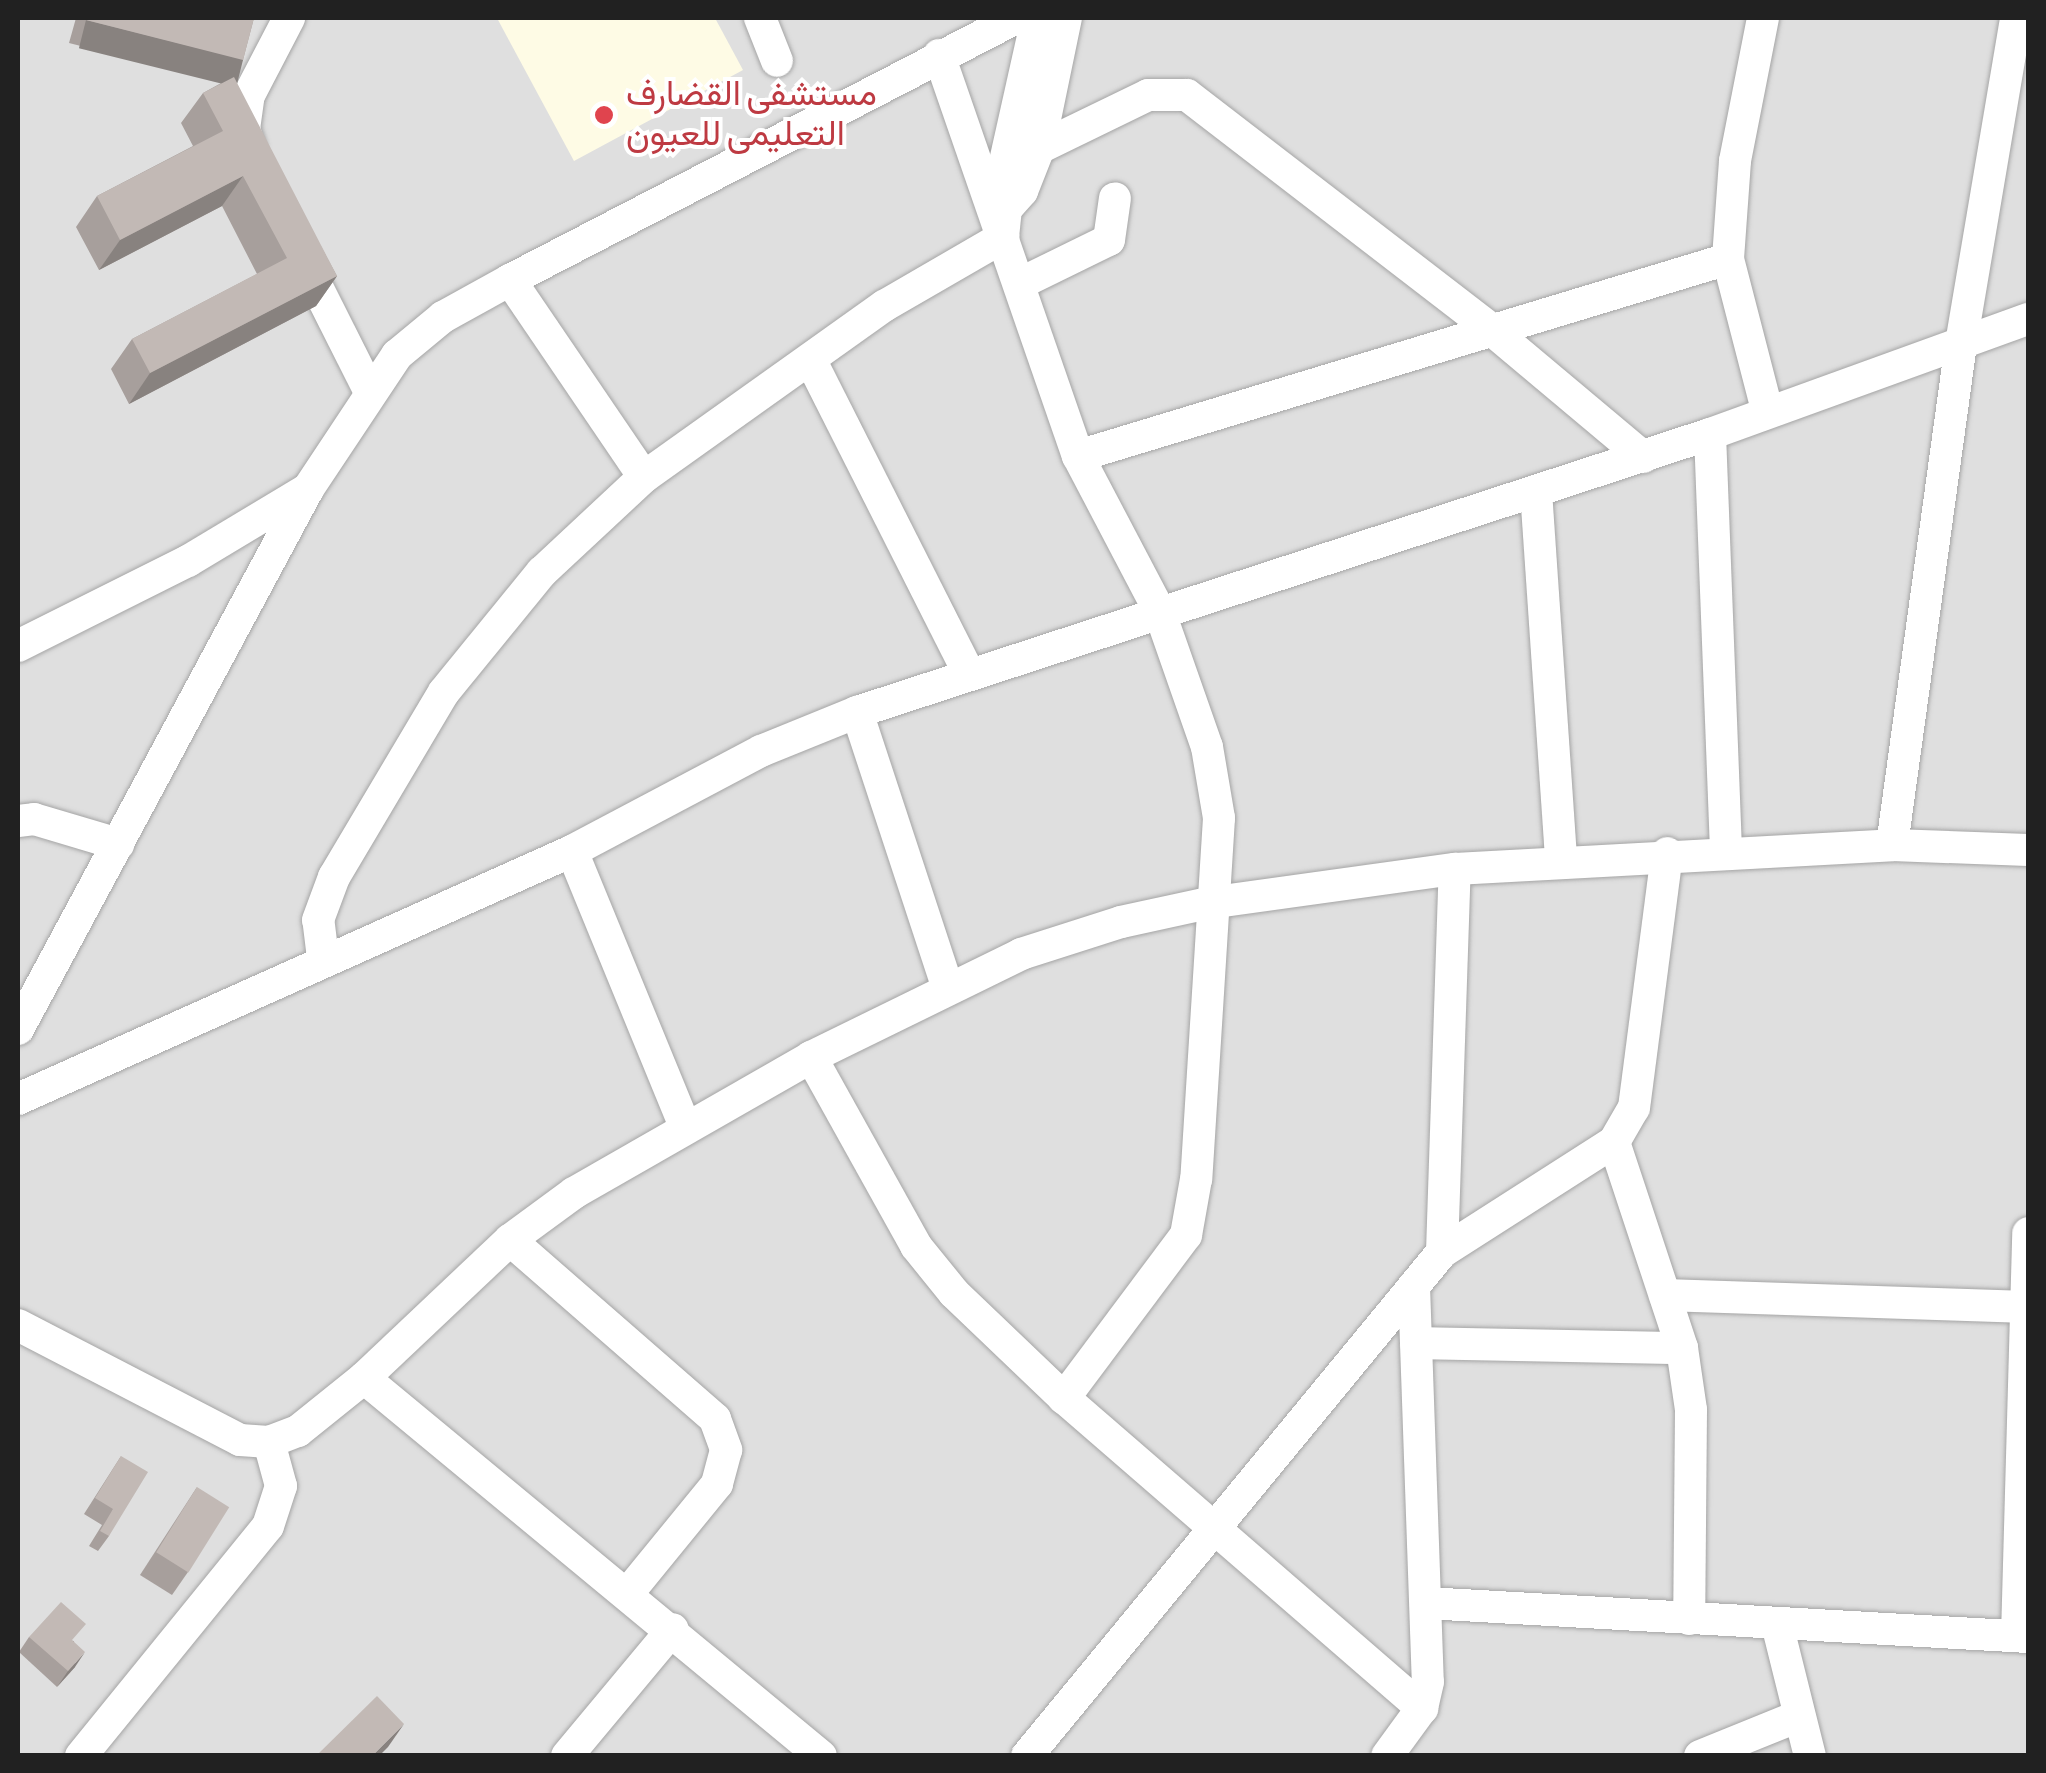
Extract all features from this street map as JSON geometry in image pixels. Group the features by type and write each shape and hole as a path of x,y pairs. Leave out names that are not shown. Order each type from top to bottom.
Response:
{"street":[{"path":"265,184 244,129 249,95 290,18"},
{"path":"760,18 777,61"},
{"path":"18,1029 308,489 397,355 443,316 938,55 1016,18"},
{"path":"1004,223 1000,184 1037,18"},
{"path":"323,958 320,903 444,692 542,572 644,477 1004,223 1022,192 1039,148 1066,18"},
{"path":"1762,18 1735,161 1728,260 1767,410"},
{"path":"1892,845 1961,344 2016,18"},
{"path":"938,55 1004,223 1019,284 1078,456 1159,610 1207,747 1219,818 1209,903 1196,1178 1186,1235 1064,1398"},
{"path":"1039,148 1148,96 1187,94 1492,330 1643,457"},
{"path":"1019,284 1097,250 1108,240 1115,198"},
{"path":"291,236 370,392"},
{"path":"1078,456 1728,260"},
{"path":"510,280 644,477"},
{"path":"18,1099 323,958 572,852 761,751 857,712 1159,610 1643,457 2028,320"},
{"path":"811,360 969,674"},
{"path":"1710,434 1726,852"},
{"path":"18,646 188,561 308,489"},
{"path":"1536,491 1560,862"},
{"path":"857,712 946,986"},
{"path":"23,811 118,844"},
{"path":"18,1325 240,1440 269,1442 298,1431 364,1378 510,1240 574,1192 685,1126 946,986 1104,927 1209,903 1455,869 1668,854 1892,845 2028,850"},
{"path":"572,852 685,1126"},
{"path":"1027,1756 1442,1252 1614,1142 1634,1108 1668,854"},
{"path":"1442,1252 1455,869"},
{"path":"811,1057 916,1246 954,1293 1064,1398 1220,1526 1422,1708"},
{"path":"1614,1142 1682,1348 1691,1410 1689,1619"},
{"path":"1426,1603 2023,1637 2028,1233"},
{"path":"510,1240 716,1419 726,1450 717,1484 629,1592"},
{"path":"1388,1756 1422,1708 1426,1603 1414,1286"},
{"path":"1666,1295 2027,1307"},
{"path":"1416,1343 1682,1348"},
{"path":"364,1378 629,1592 821,1756"},
{"path":"81,1756 268,1526 281,1486 269,1442"},
{"path":"1776,1624 1810,1756"},
{"path":"567,1756 673,1629"},
{"path":"1700,1756 1799,1716"}],"shaded area":[{"path":"18,18 2028,18 2028,1755 18,1755"},
{"name":"مستشفى القضارف التعليمى للعيون","path":"497,18 715,18 743,70 574,161"}],"building":[{"path":"86,18 254,18 243,60"},
{"path":"234,77 337,276 150,373 132,339 287,258 243,176 120,240 97,196 223,131 203,93"},
{"path":"121,1456 148,1472 109,1536 100,1531 113,1509 95,1498"},
{"path":"197,1487 229,1507 188,1572 156,1552"},
{"path":"61,1602 86,1624 72,1640 85,1652 68,1671 29,1637"},
{"path":"377,1696 404,1724 372,1756 316,1756"}],"place":[{"name":"مستشفى القضارف التعليمى للعيون","path":"604,115"}]}
